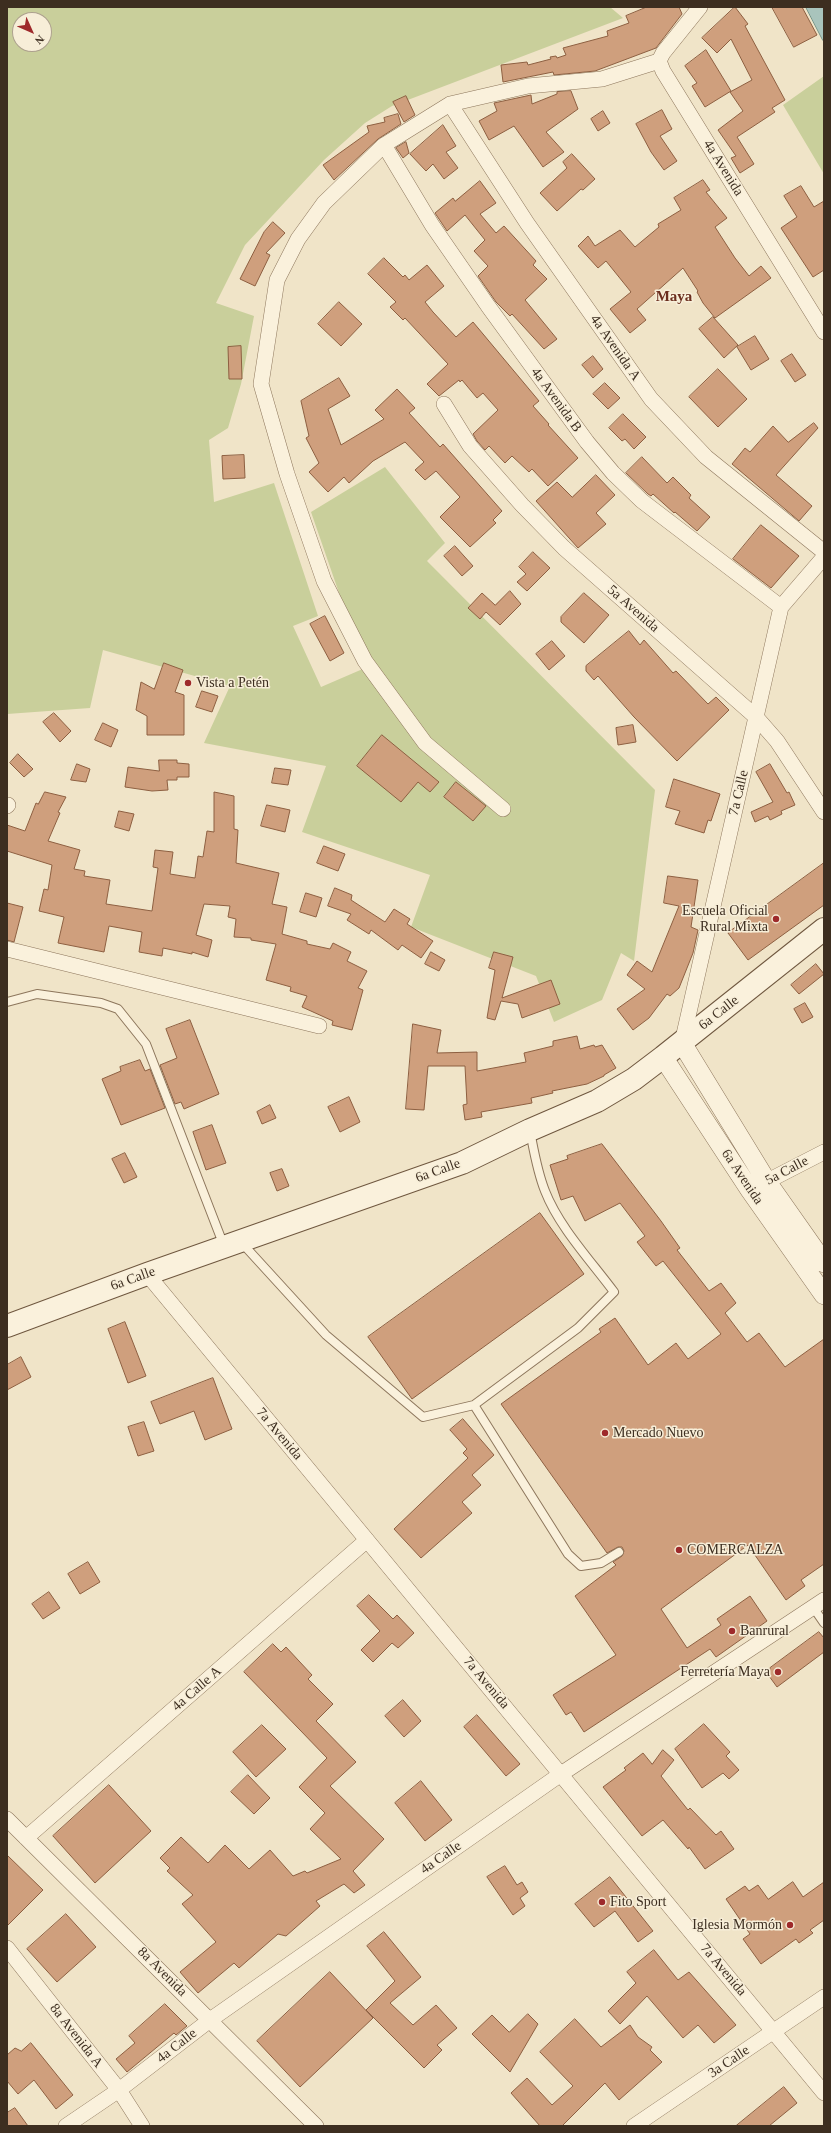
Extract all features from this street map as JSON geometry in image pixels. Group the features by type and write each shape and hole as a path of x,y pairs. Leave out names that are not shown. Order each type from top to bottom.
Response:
{"main road":[{"name":"6a Calle","path":"7,1326 147,1274 462,1163 530,1130 597,1101 634,1079 682,1043 824,929"}],"street":[{"path":"503,809 425,743 365,661 324,581 287,474 261,384 277,280 298,239 324,203 384,145 450,104 528,86 602,79 659,61 700,7"},
{"name":"4a Avenida","path":"659,61 663,71 824,332"},
{"name":"4a Avenida A","path":"450,104 519,210 651,399 706,457 824,552"},
{"name":"4a Avenida B","path":"384,145 432,225 488,306 587,442 613,474 642,501 781,608"},
{"name":"5a Avenida","path":"444,404 470,446 522,505 564,548 756,717 777,741 824,812"},
{"name":"7a Calle","path":"682,1043 781,608 824,557"},
{"path":"7,949 319,1026"},
{"name":"6a Avenida","path":"682,1043 758,1186 824,1295"},
{"name":"6a Avenida","path":"663,1057 758,1186 824,1263"},
{"name":"5a Calle","path":"758,1186 824,1152"},
{"name":"7a Avenida","path":"147,1274 824,2093"},
{"name":"4a Calle A","path":"26,1838 367,1540"},
{"name":"4a Calle","path":"66,2126 119,2090 210,2020 561,1774 819,1604"},
{"name":"8a Avenida","path":"7,1819 316,2126"},
{"name":"8a Avenida A","path":"7,1948 119,2090 142,2126"},
{"name":"3a Calle","path":"634,2126 824,1997"}],"lane":[{"path":"7,1002 37,994 101,1003 118,1009 146,1044 232,1244 326,1335 423,1417 474,1405 578,1328 614,1292 559,1217 545,1191 536,1161 530,1130"},
{"path":"474,1405 568,1554 581,1566 601,1563 619,1552"},
{"path":"819,1604 824,1623"}],"green space":[{"path":"7,7 610,7 623,18 392,106 365,123 324,160 245,245 216,303 254,316 241,384 228,428 209,440 214,502 274,483 318,616 293,626 321,687 365,668 311,512 385,467 445,543 427,561 655,790 634,961 621,953 602,1000 554,1022 536,976 411,927 430,875 302,832 326,766 204,743 230,686 103,650 90,708 7,714"},
{"path":"824,76 824,174 783,105"}],"water":[{"path":"806,7 824,7 823,40"}],"building":[{"path":"647,7 679,7 682,14 656,48 595,71 554,75 553,72 503,82 501,65 527,62 528,65 551,59 550,57 556,56 557,58 566,55 563,48 608,36 607,31 629,23 626,16"},
{"path":"735,7 748,24 745,26 785,100 772,108 775,112 737,137 754,164 740,173 731,158 736,156 718,130 743,111 730,92 752,80 731,39 717,53 702,38"},
{"path":"772,7 802,7 817,35 794,47"},
{"path":"706,50 731,91 705,107 692,86 697,83 685,66"},
{"path":"571,91 578,109 546,132 564,152 543,167 514,126 489,140 479,121 497,111 494,103 531,95 532,104 557,94 557,92"},
{"path":"406,96 415,115 404,122 393,102"},
{"path":"662,110 672,129 660,136 677,161 664,170 651,152 636,124"},
{"path":"603,111 610,123 598,131 591,119"},
{"path":"398,114 401,124 378,139 334,180 323,165 369,132 367,126 385,122 384,118"},
{"path":"443,125 456,146 446,152 458,168 444,179 433,164 426,171 410,154"},
{"path":"406,142 409,153 403,158 396,148"},
{"path":"572,154 595,179 583,190 581,189 557,211 540,193 567,168 563,162"},
{"path":"703,180 710,190 706,192 727,218 715,227 735,258 749,276 761,266 771,278 715,318 703,303 697,292 698,291 683,268 637,309 646,320 630,333 610,309 631,292 606,261 598,268 578,246 588,236 595,246 620,230 635,247 659,227 658,224 681,210 674,198"},
{"path":"480,181 496,203 480,214 496,233 504,226 536,261 533,265 547,279 525,300 557,339 544,349 512,314 510,316 496,302 478,276 488,266 474,251 485,240 465,215 447,231 435,213 453,198 455,201"},
{"path":"801,186 814,207 824,201 824,270 813,277 781,228 797,217 784,196"},
{"path":"273,222 285,233 266,253 270,255 255,286 240,279 264,232"},
{"path":"384,258 403,277 405,275 409,280 427,265 444,286 425,302 433,312 456,337 473,322 539,401 533,406 578,458 548,486 532,469 529,472 512,456 505,463 489,446 485,450 477,441 473,434 498,410 483,393 477,398 462,380 460,382 459,380 439,396 427,384 448,364 405,318 403,320 390,307 396,302 368,274"},
{"path":"339,302 362,324 341,346 318,324"},
{"path":"713,317 738,345 724,358 699,329"},
{"path":"755,336 769,359 751,370 737,347"},
{"path":"241,346 242,379 229,379 228,347"},
{"path":"792,354 806,375 795,382 781,361"},
{"path":"593,356 603,369 593,378 582,365"},
{"path":"718,369 747,399 718,427 689,397"},
{"path":"339,378 350,396 328,409 341,445 384,419 375,410 397,389 415,408 409,413 440,447 443,444 502,511 493,520 496,523 470,547 440,517 460,497 436,471 425,480 415,470 424,462 405,442 373,461 349,483 344,477 328,492 309,472 319,463 306,438 309,436 301,401"},
{"path":"605,383 620,398 608,409 593,394"},
{"path":"623,414 646,437 634,449 625,439 622,441 609,428"},
{"path":"814,423 818,428 776,475 812,506 799,521 732,464 745,448 750,452 773,426 788,442"},
{"path":"244,455 245,478 223,479 222,456"},
{"path":"642,457 667,483 673,477 691,495 689,498 710,517 697,531 653,494 651,496 648,494 626,473"},
{"path":"596,475 615,495 596,513 606,524 578,548 536,501 557,482 572,497"},
{"path":"761,525 799,556 771,588 733,559"},
{"path":"455,546 473,566 462,576 444,556"},
{"path":"533,552 550,568 527,591 517,582 526,574 519,567"},
{"path":"510,591 521,604 500,625 486,612 480,619 468,608 482,593 495,605"},
{"path":"584,593 609,615 584,643 561,622 561,617"},
{"path":"325,616 344,653 330,661 310,624"},
{"path":"629,631 640,645 644,640 673,673 676,671 708,704 716,697 729,710 677,761 634,717 598,676 594,680 586,671 586,666"},
{"path":"552,641 565,656 549,670 536,654"},
{"path":"164,663 183,670 175,692 184,695 184,735 147,735 147,716 136,710 141,682 154,689"},
{"path":"202,691 218,696 212,712 196,707"},
{"path":"54,713 71,731 60,742 43,722"},
{"path":"103,723 118,730 111,747 95,740"},
{"path":"633,725 636,742 618,745 616,728"},
{"path":"382,735 439,782 430,792 418,782 401,802 357,766"},
{"path":"18,754 33,769 24,777 10,763"},
{"path":"159,760 177,760 177,763 189,764 189,777 177,777 177,780 167,780 168,790 152,791 125,787 128,767 159,771"},
{"path":"77,764 90,769 86,782 71,780"},
{"path":"770,764 787,793 789,792 795,805 781,811 782,814 770,820 768,816 755,822 751,812 773,802 756,772"},
{"path":"275,768 291,770 288,785 272,783"},
{"path":"674,779 720,794 711,821 708,820 704,833 675,824 680,811 666,807"},
{"path":"456,782 486,806 473,821 444,797"},
{"path":"45,792 66,797 58,812 60,813 48,841 80,850 74,869 85,871 84,876 110,880 106,904 152,911 158,868 153,867 155,850 173,852 170,874 195,878 198,856 203,857 207,831 214,832 214,792 234,796 234,829 238,830 236,863 279,873 272,904 287,907 282,934 307,941 307,944 330,949 333,943 351,952 347,961 367,971 358,988 363,990 352,1030 332,1025 333,1021 302,1007 307,996 290,991 291,987 266,980 276,944 251,940 251,938 234,937 236,919 228,917 230,906 204,904 196,935 212,940 208,957 192,952 192,954 163,948 162,956 139,952 142,932 109,926 104,952 58,943 64,917 39,911 44,889 48,890 52,865 7,851 7,825 25,831 36,803 38,804"},
{"path":"267,805 290,810 285,832 261,826"},
{"path":"119,811 134,814 129,831 115,827"},
{"path":"324,846 345,854 338,871 317,863"},
{"name":"Escuela Oficial Rural Mixta","path":"824,863 824,905 748,960 728,933"},
{"path":"668,876 698,880 691,927 698,930 693,953 679,988 670,996 667,994 649,1018 633,1030 617,1009 645,989 627,975 637,961 652,972 679,906 664,903"},
{"path":"335,888 352,895 351,900 385,922 394,909 410,919 407,924 433,941 421,958 402,945 398,950 371,930 369,934 347,920 351,914 328,906"},
{"path":"306,893 322,898 316,917 300,912"},
{"path":"7,903 23,907 14,942 7,940"},
{"path":"431,952 445,960 439,971 425,964"},
{"path":"494,952 513,957 502,998 551,980 560,1004 522,1018 518,1004 501,1001 495,1020 487,1018 495,970 489,968"},
{"path":"816,964 824,974 799,994 791,985"},
{"path":"805,1003 813,1017 802,1023 794,1009"},
{"path":"190,1020 219,1094 184,1109 181,1102 175,1104 160,1065 177,1058 166,1029"},
{"path":"413,1024 441,1030 437,1053 477,1052 477,1071 526,1062 524,1053 553,1046 553,1041 577,1036 580,1049 594,1045 595,1047 602,1045 616,1068 604,1076 587,1084 552,1091 553,1093 531,1098 532,1103 481,1112 482,1117 465,1120 463,1105 467,1104 465,1066 428,1066 424,1110 406,1109"},
{"path":"140,1060 145,1071 150,1069 165,1108 121,1125 102,1079 121,1071 120,1067"},
{"path":"349,1097 360,1122 340,1132 328,1107"},
{"path":"270,1105 276,1118 262,1124 257,1112"},
{"path":"212,1125 226,1163 206,1170 193,1132"},
{"path":"602,1144 661,1221 680,1248 677,1250 709,1291 721,1283 736,1303 725,1313 747,1342 759,1333 785,1367 824,1339 824,1564 801,1580 805,1586 786,1600 748,1545 661,1609 687,1648 721,1625 717,1619 750,1596 767,1621 716,1657 710,1649 584,1732 571,1712 566,1715 553,1695 616,1655 575,1596 616,1565 613,1562 622,1556 624,1551 622,1547 618,1547 607,1553 501,1404 601,1332 599,1329 615,1318 648,1365 676,1343 688,1359 721,1334 663,1261 656,1266 637,1242 645,1236 620,1203 585,1221 573,1196 561,1200 550,1165 568,1159 567,1156"},
{"path":"125,1153 137,1177 124,1183 112,1159"},
{"path":"282,1169 289,1186 277,1191 270,1173"},
{"path":"540,1213 584,1274 412,1399 368,1337"},
{"path":"125,1322 146,1376 128,1383 108,1329"},
{"path":"21,1357 31,1377 7,1390 7,1365"},
{"path":"213,1378 232,1429 205,1440 194,1411 160,1424 151,1402"},
{"path":"463,1419 494,1455 472,1475 481,1485 462,1502 472,1513 421,1558 394,1529 468,1458 463,1453 467,1449 450,1430"},
{"path":"144,1422 154,1451 138,1456 128,1427"},
{"path":"88,1562 100,1582 80,1594 68,1574"},
{"path":"49,1592 60,1608 43,1619 32,1604"},
{"path":"369,1595 393,1619 397,1615 414,1633 398,1648 392,1643 373,1662 361,1650 380,1631 357,1606"},
{"path":"819,1632 824,1638 824,1652 777,1687 769,1676 770,1668"},
{"path":"273,1644 281,1652 286,1647 312,1675 308,1679 333,1704 316,1721 356,1762 330,1786 384,1839 353,1871 365,1885 354,1893 344,1884 316,1901 320,1906 286,1936 278,1934 239,1968 234,1963 198,1993 180,1972 216,1942 182,1904 193,1895 167,1871 170,1868 160,1858 181,1837 208,1863 225,1845 249,1869 270,1850 293,1876 305,1871 307,1873 341,1859 310,1829 325,1813 299,1787 327,1758 244,1672"},
{"path":"403,1700 421,1721 404,1737 385,1716"},
{"path":"477,1715 520,1764 506,1776 464,1727"},
{"path":"704,1724 730,1752 726,1756 739,1770 729,1779 723,1773 702,1788 675,1749"},
{"path":"262,1725 286,1749 256,1777 233,1752"},
{"path":"663,1750 674,1760 661,1776 688,1810 690,1808 716,1835 721,1831 734,1849 705,1869 689,1847 688,1849 663,1820 642,1836 603,1787 626,1770 624,1768 643,1753 652,1764"},
{"path":"248,1775 270,1798 254,1814 231,1792"},
{"path":"421,1781 452,1820 425,1841 395,1803"},
{"path":"109,1785 151,1831 95,1883 53,1836"},
{"path":"7,1855 43,1890 7,1926"},
{"path":"505,1866 517,1885 522,1882 528,1892 520,1898 525,1906 513,1915 487,1877"},
{"name":"Fito Sport","path":"610,1877 653,1931 638,1942 615,1911 594,1927 575,1904"},
{"path":"793,1882 803,1897 824,1882 824,1920 810,1930 813,1933 799,1943 796,1939 761,1964 743,1939 750,1934 726,1899 745,1886 749,1891 758,1885 768,1899"},
{"path":"66,1914 96,1947 57,1982 27,1949"},
{"path":"384,1932 421,1977 390,2003 413,2025 436,2005 457,2028 437,2045 442,2050 424,2068 366,2010 395,1981 367,1946"},
{"path":"654,1950 678,1980 689,1972 736,2025 714,2043 698,2025 683,2038 647,1996 620,2024 608,2011 636,1983 627,1972"},
{"path":"330,1972 373,2018 300,2087 257,2041"},
{"path":"165,2004 187,2026 176,2035 174,2033 127,2072 116,2059 135,2043 129,2036"},
{"path":"528,2014 538,2024 510,2072 472,2034 492,2015 509,2032"},
{"path":"575,2019 601,2047 630,2025 638,2037 652,2047 650,2050 662,2062 619,2100 605,2083 562,2126 540,2126 511,2093 527,2078 552,2105 573,2086 540,2052"},
{"path":"31,2043 73,2095 56,2109 34,2080 18,2094 7,2081 7,2055 15,2048 21,2051"},
{"path":"784,2087 797,2103 769,2126 736,2126"},
{"path":"15,2108 28,2126 7,2126 7,2113"}],"place":[{"name":"Vista a Petén","path":"188,683"},
{"name":"Escuela Oficial Rural Mixta","path":"776,919"},
{"name":"Mercado Nuevo","path":"605,1433"},
{"name":"COMERCALZA","path":"679,1550"},
{"name":"Banrural","path":"732,1631"},
{"name":"Ferretería Maya","path":"778,1672"},
{"name":"Fito Sport","path":"602,1902"},
{"name":"Iglesia Mormón","path":"790,1925"}],"district":[{"name":"Maya","path":"674,297"}]}
